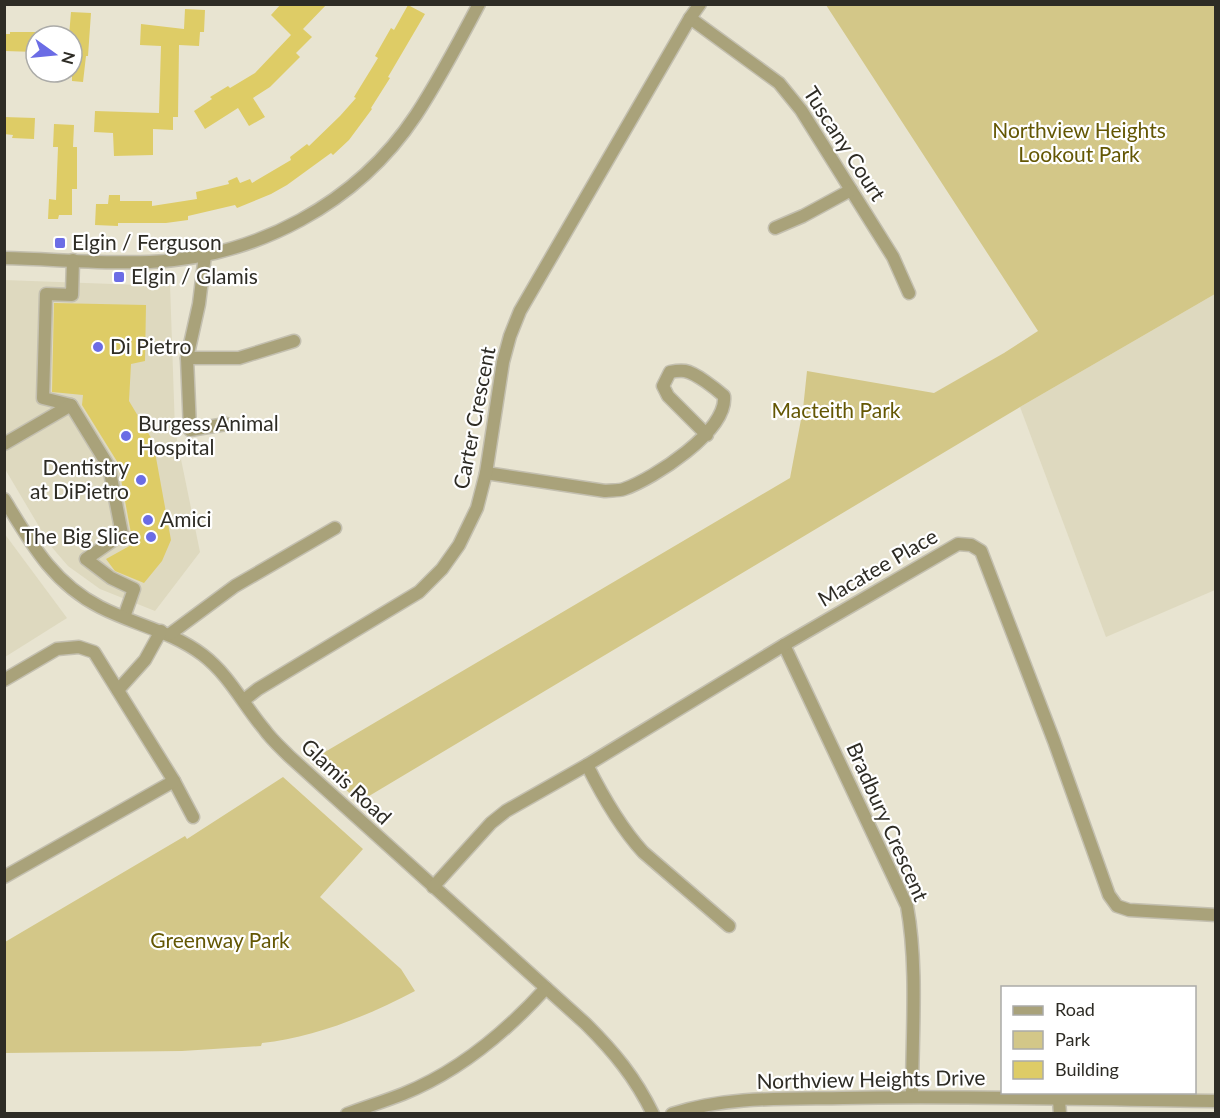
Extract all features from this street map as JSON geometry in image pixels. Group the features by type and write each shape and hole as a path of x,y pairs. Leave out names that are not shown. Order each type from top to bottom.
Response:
{"street":[{"path":"4,258 150,262 205,255 240,247 277,233 323,208 363,176 391,147 416,116 479,4"},
{"name":"Carter Crescent","path":"244,700 258,689 419,592 442,569 459,545 477,508 486,473 503,362 520,311 700,4"},
{"name":"Tuscany Court","path":"690,18 779,83 801,110 893,257 909,293"},
{"path":"775,228 851,190"},
{"path":"205,255 199,304 188,358 190,430 226,424"},
{"path":"73,260 72,295 46,294 43,398 70,405 109,467 122,534 86,560 111,578 134,589 123,617"},
{"path":"188,358 239,358 294,341"},
{"path":"486,473 605,491 621,490 653,474 688,451 707,435 723,413 725,404 724,396 717,390 686,371 670,372 663,386 668,396 707,435"},
{"path":"4,444 70,405"},
{"name":"Glamis Road","path":"4,499 38,554 59,579 93,603 123,617 166,632 205,657 220,670 263,729 289,756 586,1024 617,1055 639,1087 653,1113"},
{"path":"118,690 146,660 166,632 235,586 335,528"},
{"name":"Macatee Place","path":"433,887 491,823 506,811 958,544 971,545 981,551 1054,741 1109,895 1117,906 1129,910 1215,915"},
{"name":"Bradbury Crescent","path":"784,645 907,906 911,928 912,963 912,1096"},
{"path":"4,680 57,649 78,647 94,652 174,781 193,817"},
{"path":"587,765 631,839 729,926"},
{"path":"4,877 174,781"},
{"path":"347,1113 405,1093 479,1051 546,988"},
{"name":"Northview Heights Drive","path":"672,1113 719,1103 912,1096 1215,1101"},
{"path":"1059,1100 1060,1113"}],"shaded area":[{"path":"4,280 170,284 175,430 200,552 155,611 100,589 68,566 50,545 5,469"},
{"path":"1215,294 1215,590 1106,637 1020,407"},
{"path":"4,533 67,618 5,657 4,657"}],"green space":[{"name":"Northview Heights Lookout Park","path":"826,5 1215,5 1215,294 1020,407 359,802 313,759 790,478 803,409 807,371 934,393 1038,331"},
{"name":"Greenway Park","path":"283,777 363,849 320,897 401,969 415,991 341,1024 301,1036 262,1043 261,1046 182,1051 5,1053 5,942 185,836 187,839"}],"building":[{"path":"281,4 327,4 303,29 312,37 296,53 300,57 270,87 253,98 265,117 249,126 238,108 205,129 194,111 212,99 210,97 255,73 291,35 271,15"},
{"path":"408,5 425,14 372,109 349,140 333,155 331,153 271,194 237,208 235,205 188,216 188,220 166,223 95,225 96,204 108,204 109,195 120,195 120,201 152,201 152,206 197,199 196,192 229,184 228,181 237,177 240,183 250,179 252,183 291,160 290,157 307,144 309,146 356,98 354,97 378,58 375,56 391,28 394,30"},
{"path":"185,9 205,10 204,32 200,32 199,46 179,45 178,117 173,117 173,130 153,129 153,155 114,156 113,133 94,132 95,111 159,113 161,46 140,45 141,24 184,29"},
{"path":"71,12 91,13 88,56 86,56 84,73 84,24 70,24"},
{"path":"10,32 24,32 24,52 4,51 4,34 10,34"},
{"path":"4,117 35,118 34,139 12,138 13,135 4,134"},
{"path":"54,124 74,125 73,147 77,147 77,189 72,189 72,215 59,215 58,219 48,219 49,199 56,200 58,147 53,147"},
{"path":"54,303 146,305 145,361 131,364 129,401 153,441 171,540 162,561 144,583 115,571 106,559 133,544 118,463 82,405 83,395 52,392"}],"place":[{"name":"Elgin / Ferguson","path":"60,243"},
{"name":"Elgin / Glamis","path":"119,277"},
{"name":"Di Pietro","path":"98,347"},
{"name":"Burgess Animal Hospital","path":"126,436"},
{"name":"Dentistry at DiPietro","path":"141,480"},
{"name":"Amici","path":"148,520"},
{"name":"The Big Slice","path":"151,537"}],"park label":[{"name":"Macteith Park","path":"836,411"}]}
